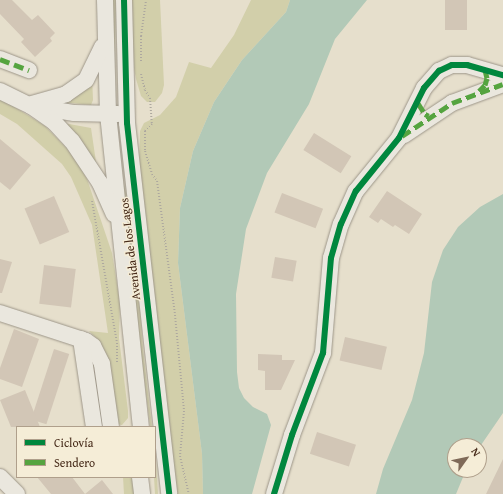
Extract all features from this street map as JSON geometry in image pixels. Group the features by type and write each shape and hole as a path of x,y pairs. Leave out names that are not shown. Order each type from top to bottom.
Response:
{"street":[{"name":"Avenida de los Lagos","path":"105,0 104,40 108,114 129,301 141,426"},
{"name":"Avenida de los Lagos","path":"124,0 126,114 159,444 169,494"},
{"path":"29,105 66,94 86,80 96,64 104,40"},
{"path":"0,59 29,70"},
{"path":"274,494 292,435 323,353 329,270 341,224 356,191 399,138 430,78 439,71 452,65 484,70 503,75"},
{"path":"478,93 485,85 487,78 484,70"},
{"path":"399,138 429,116 478,93 503,84"},
{"path":"0,91 29,105 54,122 72,141 100,183 120,227"},
{"path":"418,103 429,116"},
{"path":"29,105 74,113 126,114"},
{"path":"129,301 125,341 133,426"},
{"path":"0,313 81,340 93,346 102,364 111,426"},
{"path":"81,340 94,426"},
{"path":"0,477 17,494"},
{"path":"140,478 142,494"},
{"path":"146,478 148,494"}],"path":[{"path":"146,0 141,36 141,74 144,90 150,98 152,124 145,131 145,151 152,174 157,181 175,315 184,411 180,456 189,494"},
{"path":"124,39 141,36"},
{"path":"90,196 96,214 116,343 116,366"}],"shaded area":[{"path":"108,0 116,0 114,89"},
{"path":"129,0 160,0 164,85 162,93 155,102 147,102 141,96 136,79 131,52"},
{"path":"251,0 290,0 286,12 242,60 214,102 193,151 180,208 178,263 202,454 203,494 175,494 139,171 140,131 144,123 160,115 176,97 189,62 211,68 234,35"},
{"path":"290,0 367,0 335,39 309,104 267,173 246,229 236,294 237,372 239,388 244,398 253,407 267,414 271,425 252,494 203,494 202,454 178,263 180,208 193,151 214,102 242,60 286,12"},
{"path":"92,76 93,100 91,105 61,102"},
{"path":"0,98 45,126 75,157 87,179 112,253 120,302 119,338 128,411 128,418 122,425 117,424 98,340 89,331 108,333 92,225 71,177 62,164 17,124 0,114"},
{"path":"58,122 91,128 96,162"},
{"path":"122,178 130,207 138,272 143,350 152,426 150,426 132,283"},
{"path":"503,194 503,413 486,438 447,438 447,478 463,478 456,494 376,494 383,469 412,400 424,353 432,282 443,250 458,227 480,207"},
{"path":"156,462 158,494 155,494 154,478 156,478"},
{"path":"123,478 134,478 136,494 124,494"}],"building":[{"path":"0,0 12,0 32,20 38,15 55,33 50,38 52,41 35,57 21,42 24,39 0,14"},
{"path":"445,0 467,0 467,30 445,30"},
{"path":"314,133 351,156 341,173 303,150"},
{"path":"0,139 31,165 10,190 0,182"},
{"path":"387,191 422,214 409,234 395,225 393,227 381,219 378,223 369,217"},
{"path":"282,193 323,209 316,228 274,213"},
{"path":"54,196 69,232 40,244 25,209"},
{"path":"275,257 297,261 293,282 271,278"},
{"path":"0,259 12,262 2,293 0,293"},
{"path":"44,265 76,269 71,308 39,304"},
{"path":"14,329 39,339 22,387 0,379 0,368"},
{"path":"345,337 387,347 381,370 340,360"},
{"path":"54,349 69,354 46,424 31,419"},
{"path":"258,354 282,355 282,360 295,360 281,390 265,390 265,371 258,370"},
{"path":"25,390 40,426 11,427 0,400"},
{"path":"317,432 356,445 349,467 310,454"},
{"path":"503,459 503,494 486,494"},
{"path":"38,478 73,478 85,494 51,494"},
{"path":"102,480 113,494 85,494"}],"marked path":[{"path":"0,59 29,70"},
{"path":"479,91 485,85 487,78 485,70"},
{"path":"402,136 452,103 503,84"},
{"path":"418,103 425,114 429,116"}],"cycle path":[{"path":"124,0 127,123 169,494"},
{"path":"274,494 292,435 323,353 331,258 341,224 356,191 399,138 424,88 439,71 452,65 467,65 503,75"}]}
